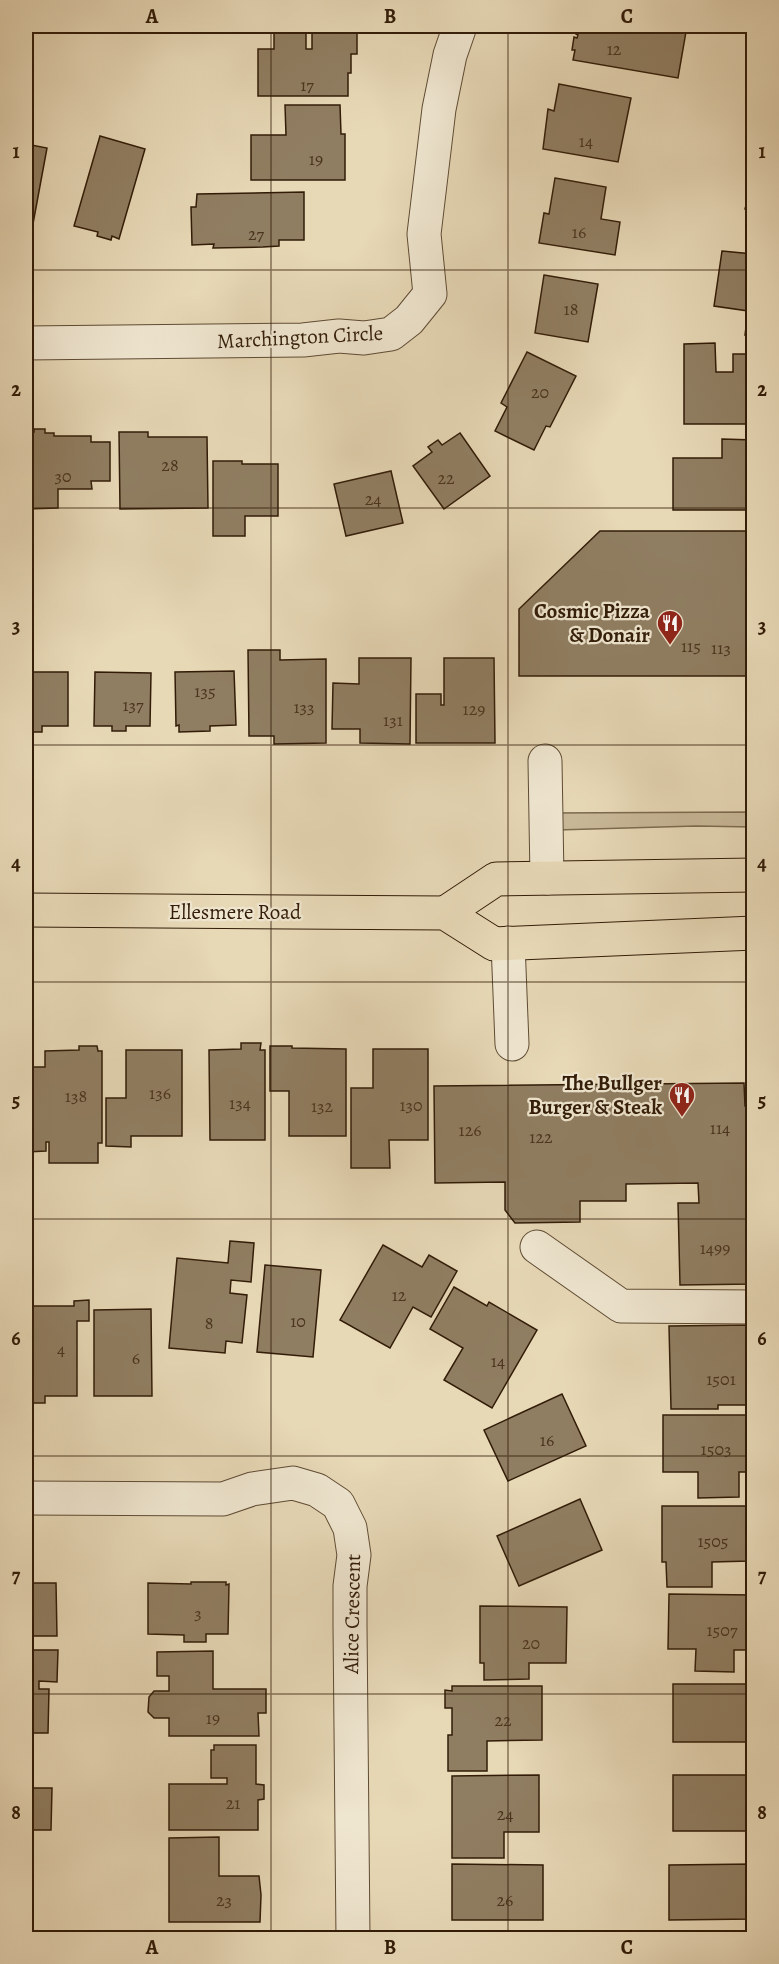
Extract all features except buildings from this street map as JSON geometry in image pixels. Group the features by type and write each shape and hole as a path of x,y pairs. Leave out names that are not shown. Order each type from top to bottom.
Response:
{"main road":[{"path":"753,874 496,879 445,913 494,944 753,933"},
{"name":"Ellesmere Road","path":"26,910 445,913"}],"street":[{"name":"Marchington Circle","path":"26,343 303,340 339,336 364,338 391,334 409,320 430,294 424,234 439,109 450,55 460,26"},
{"path":"545,761 547,878"},
{"path":"508,943 512,1044"},
{"path":"537,1247 621,1306 753,1307"},
{"name":"Alice Crescent","path":"26,1498 223,1499 252,1489 293,1483 317,1490 338,1504 350,1528 354,1555 350,1605 353,1938"}],"shaded area":[{"path":"753,812 753,827 696,826 557,830 549,813"}],"place":[{"name":"Cosmic Pizza & Donair","path":"670,646"},
{"name":"The Bullger Burger & Steak","path":"682,1118"}]}
